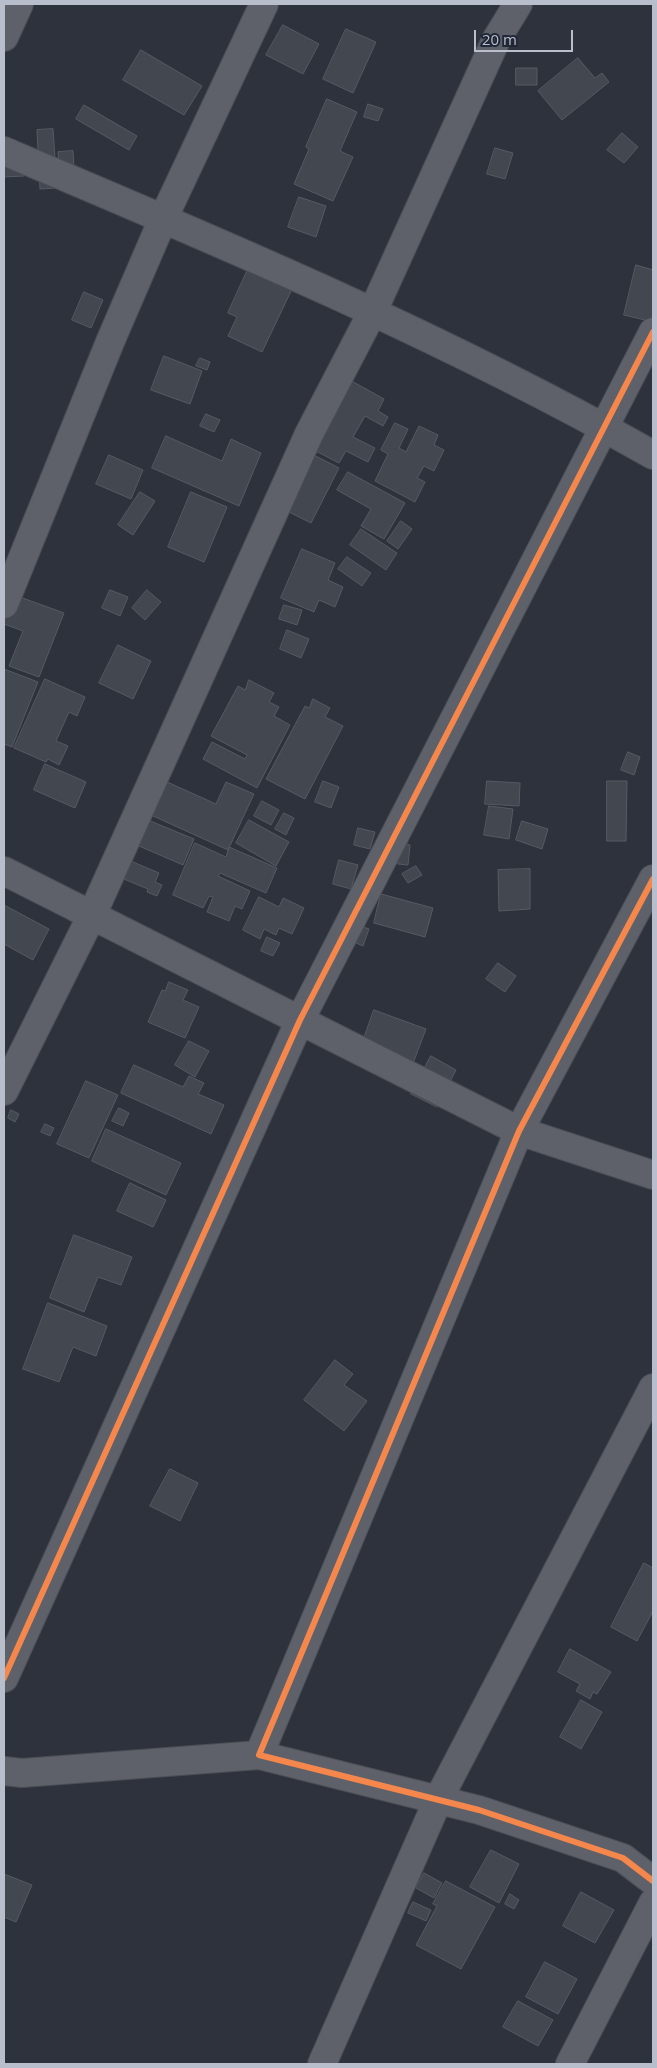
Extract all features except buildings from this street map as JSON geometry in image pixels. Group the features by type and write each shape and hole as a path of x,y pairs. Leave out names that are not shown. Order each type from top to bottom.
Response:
{"street":[{"path":"4,37 19,4"},
{"path":"4,604 110,342 163,219 264,4"},
{"path":"4,1092 92,915 309,434 373,311 496,40 518,4"},
{"path":"4,152 373,311 606,428 653,455"},
{"path":"4,1678 300,1020 606,428 653,332"},
{"path":"4,871 519,1131 653,1175"},
{"path":"259,1755 519,1131 653,879"},
{"path":"322,2064 438,1800 653,1388"},
{"path":"4,1771 22,1773 259,1755 480,1810 623,1858 653,1881"},
{"path":"570,2064 653,1903"}],"cycle path":[{"path":"4,1678 300,1020 653,332"},
{"path":"653,879 519,1131 259,1755 479,1810 623,1858 653,1881"}]}
